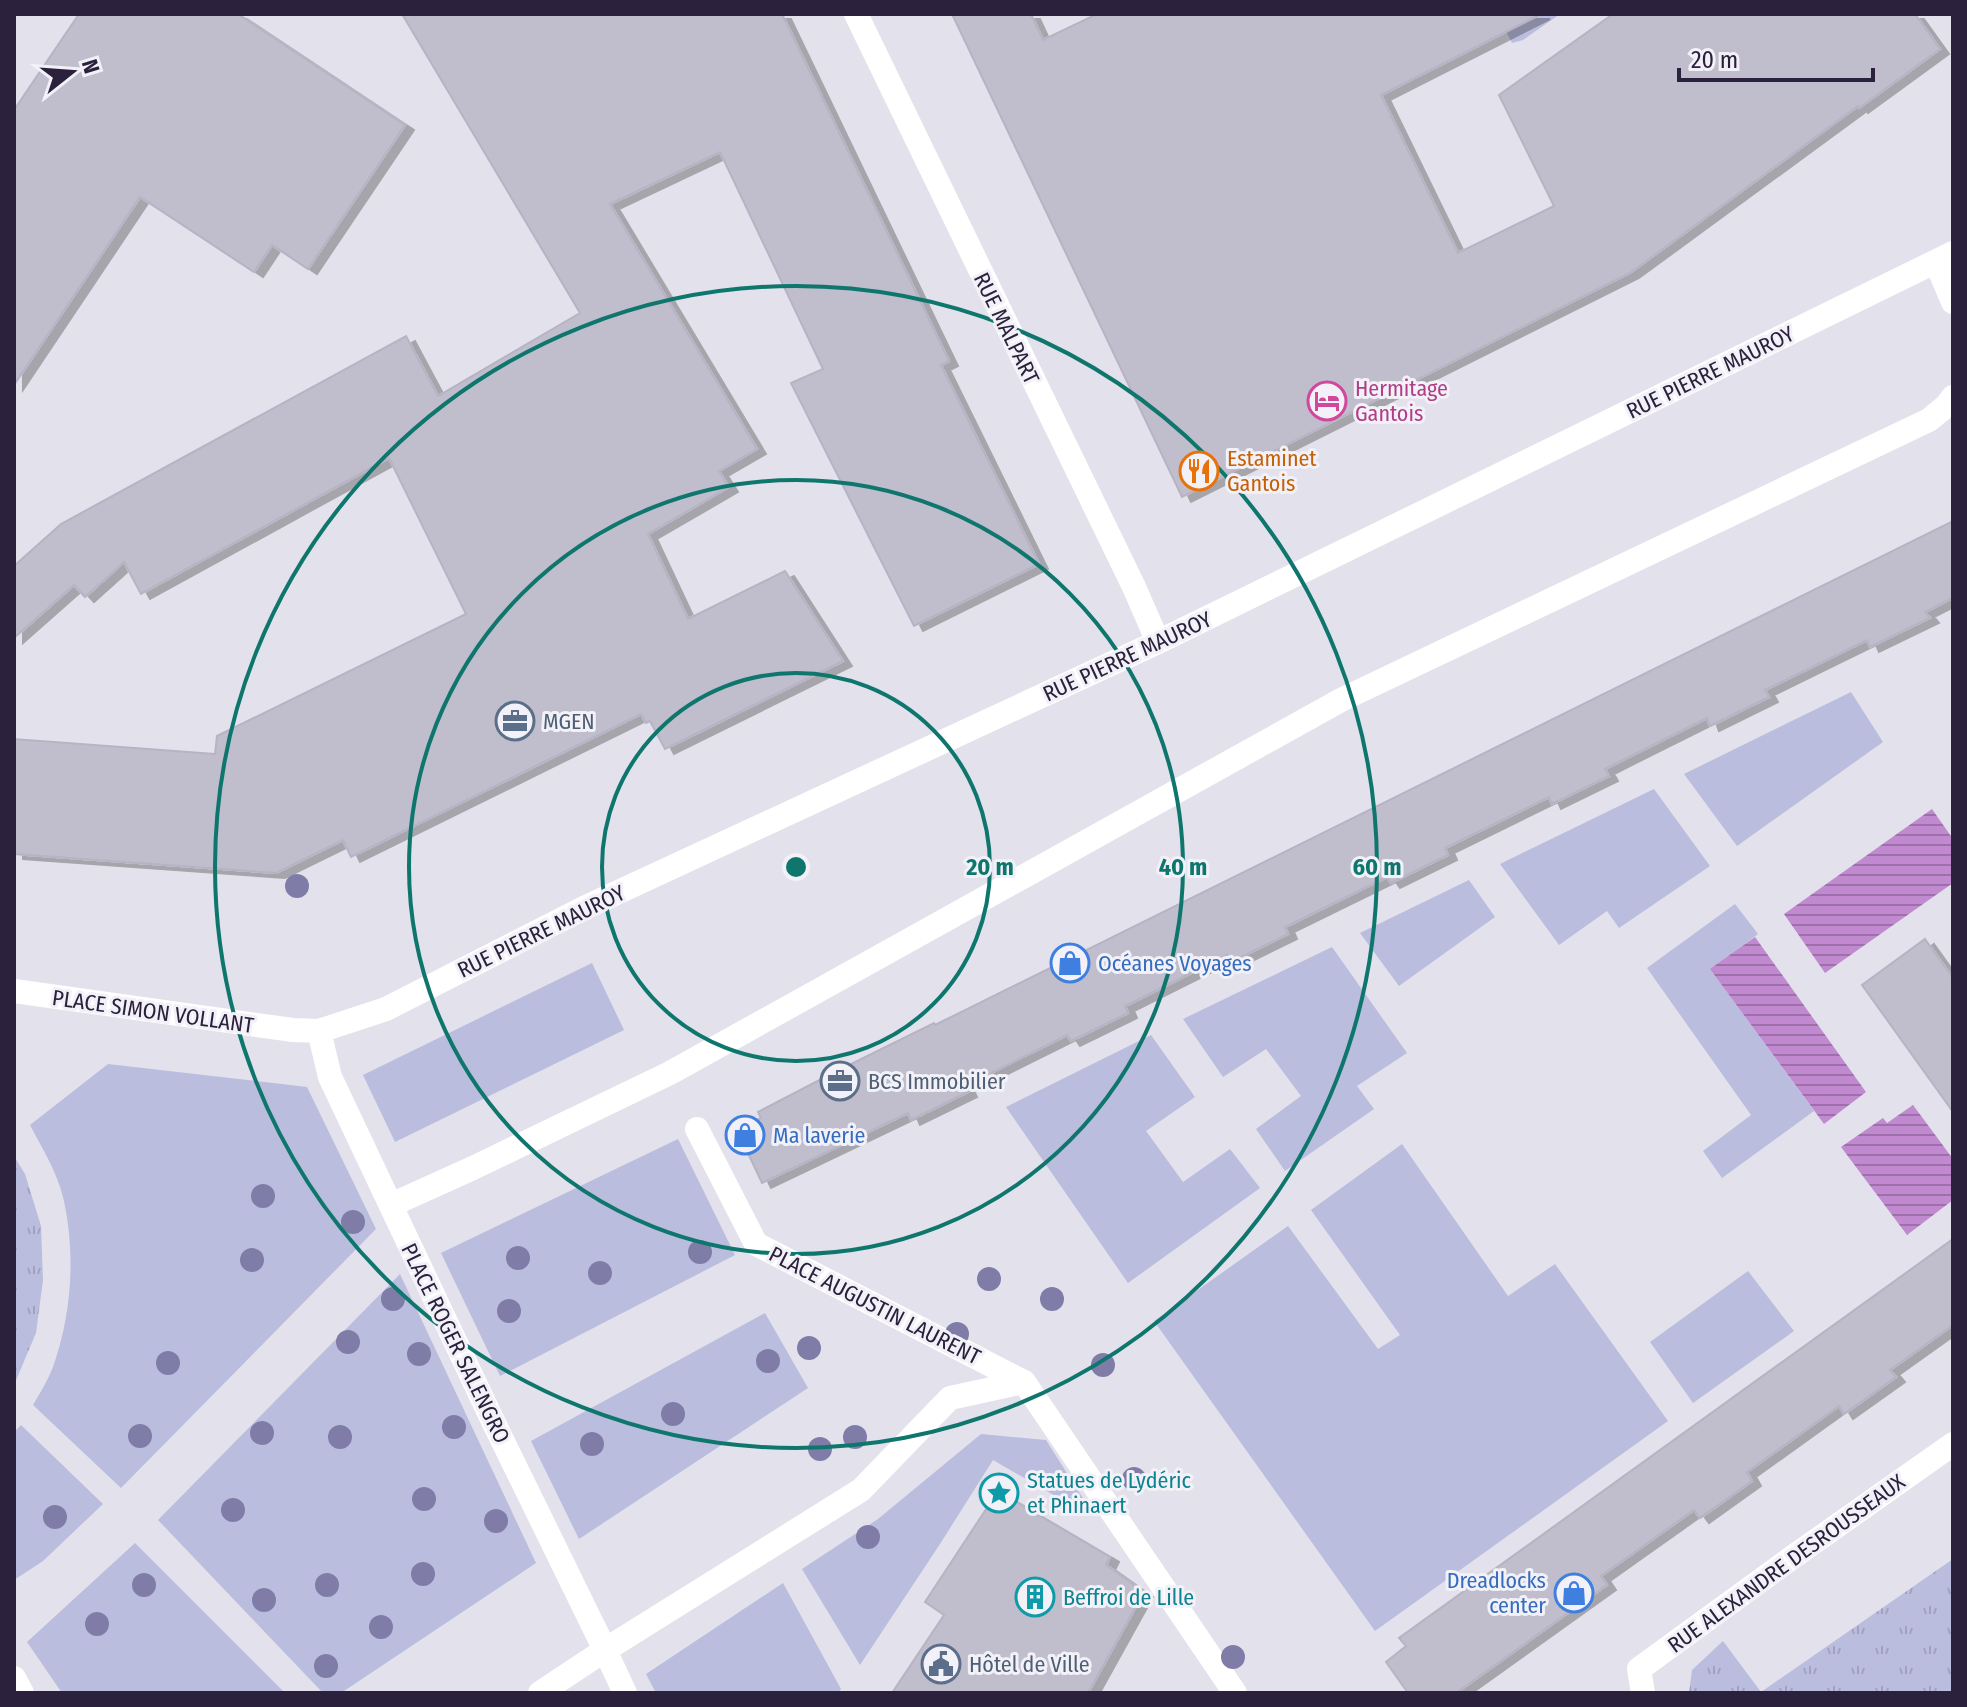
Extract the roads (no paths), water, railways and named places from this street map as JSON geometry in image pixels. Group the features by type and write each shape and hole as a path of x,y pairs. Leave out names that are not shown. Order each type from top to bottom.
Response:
{"street":[{"name":"RUE MALPART","path":"856,14 1158,642"},
{"name":"RUE PIERRE MAUROY","path":"293,1030 319,1031 386,1009 584,908 1158,642 1944,257"},
{"path":"1944,257 1953,302"},
{"path":"391,1205 670,1073 1341,700 1929,420 1953,397"},
{"name":"PLACE SIMON VOLLANT","path":"14,991 293,1030"},
{"name":"PLACE ROGER SALENGRO","path":"319,1031 330,1077 625,1693"},
{"name":"PLACE AUGUSTIN LAURENT","path":"697,1129 756,1244 1024,1382 1235,1693"},
{"name":"PLACE AUGUSTIN LAURENT","path":"605,1650 861,1490 950,1398 1024,1382"},
{"name":"RUE ALEXANDRE DESROUSSEAUX","path":"1643,1693 1639,1669 1953,1444"},
{"path":"540,1693 605,1650"},
{"path":"14,1678 22,1693"}],"place":[{"name":"Hermitage Gantois","path":"1327,401"},
{"name":"Estaminet Gantois","path":"1199,471"},
{"name":"MGEN","path":"515,721"},
{"name":"Océanes Voyages","path":"1070,963"},
{"name":"BCS Immobilier","path":"840,1081"},
{"name":"Ma laverie","path":"745,1135"},
{"name":"Statues de Lydéric et Phinaert","path":"999,1493"},
{"name":"Dreadlocks center","path":"1574,1593"},
{"name":"Beffroi de Lille","path":"1035,1597"},
{"name":"Hôtel de Ville","path":"941,1664"}]}
